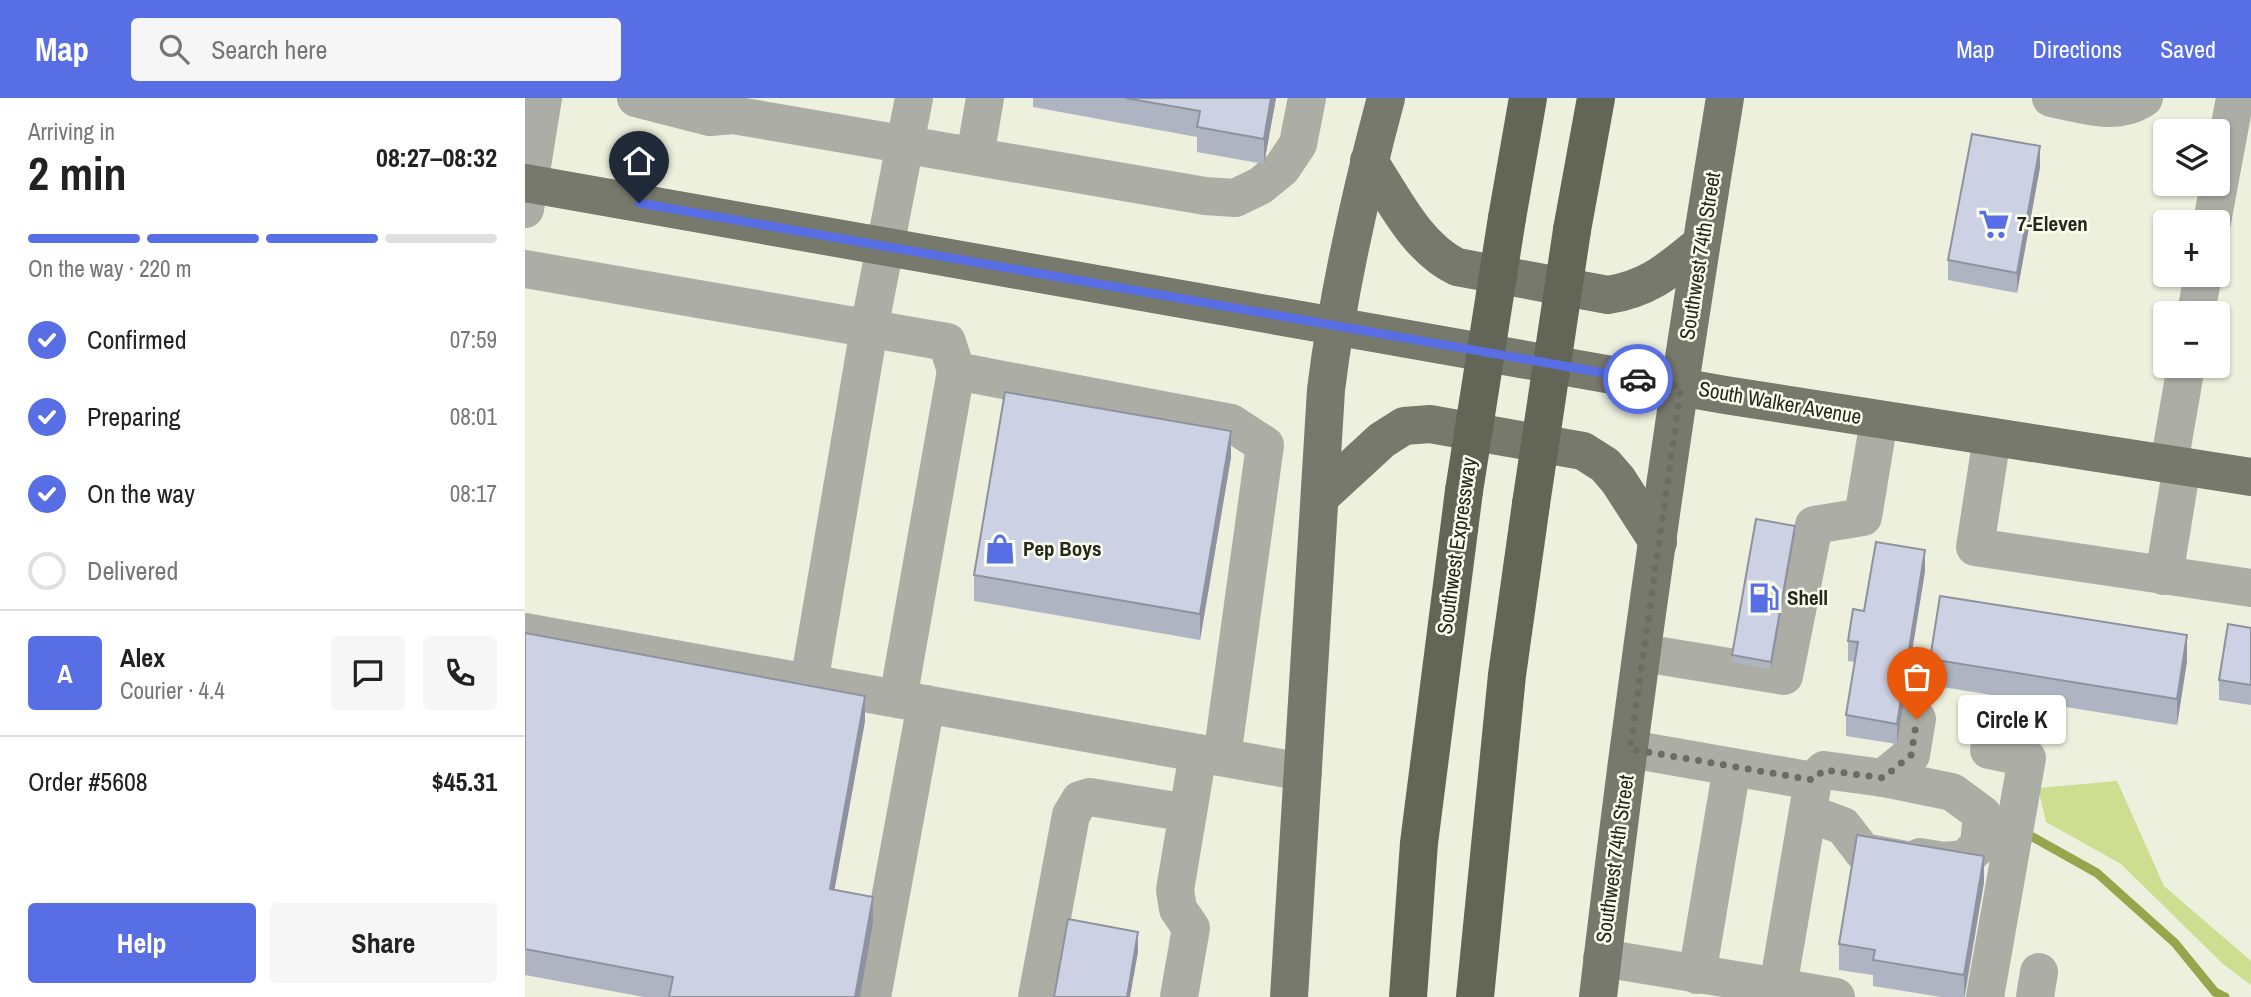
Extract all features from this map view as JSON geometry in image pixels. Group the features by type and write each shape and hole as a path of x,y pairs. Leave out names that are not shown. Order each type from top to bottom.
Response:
{"highway":[{"name":"Southwest Expressway","path":"1408,997 1419,843 1464,491 1528,98"},
{"path":"1475,997 1507,675 1572,230 1595,98"}],"main road":[{"path":"1289,997 1326,390 1333,326 1346,256 1386,98"},
{"name":"Southwest 74th Street","path":"1598,997 1658,542 1725,98"},
{"path":"1369,161 1424,242 1444,260 1457,267 1608,295 1627,292 1659,278 1701,244"},
{"name":"South Walker Avenue","path":"527,192 887,246 1681,387 2251,477"},
{"path":"1320,497 1382,440 1404,426 1430,424 1583,452 1605,465 1618,480 1658,542"}],"lane":[{"path":"527,192 543,98"},
{"path":"636,98 710,117 735,106 906,144 1205,197 1235,198 1260,186 1282,168 1298,144 1307,98"},
{"path":"809,683 869,329 914,98"},
{"path":"975,156 985,98"},
{"path":"2051,98 2112,109 2133,105 2144,98"},
{"path":"2214,210 2235,98"},
{"path":"525,269 947,342 956,371 872,997"},
{"path":"956,371 1231,423 1265,445 1210,755 1188,813 1175,890 1178,909 1191,928 1179,997"},
{"path":"2164,576 2185,378"},
{"path":"1643,653 1784,676 1814,525 1863,517 1879,420"},
{"path":"1991,437 1975,547 2251,588"},
{"path":"525,632 1303,772"},
{"path":"1883,778 1911,755 1917,719"},
{"path":"1630,749 1732,767 1811,797 1843,826 1863,852 1899,859 1965,859 1979,845 1982,814 1952,792 1883,778 1824,770 1811,797 1778,986"},
{"path":"1985,997 2027,758 1989,750"},
{"path":"1716,984 1732,767"},
{"path":"1037,997 1071,815 1080,800 1090,797 1188,813"},
{"path":"1602,958 1716,984 1778,986 1836,997"}],"green space":[{"path":"2117,781 2164,886 2251,961 2251,985 2223,964 2121,864 2046,822 2038,788"}],"building":[{"path":"1125,98 1271,98 1264,139 1197,127 1200,111"},
{"name":"7-Eleven","path":"1972,134 2040,146 2017,273 1948,260"},
{"path":"1005,392 1231,431 1200,614 974,575"},
{"name":"Shell","path":"1756,519 1795,526 1771,662 1732,655"},
{"path":"1876,542 1925,550 1897,724 1846,715 1858,642 1848,641 1853,609 1864,611"},
{"path":"1940,596 2187,635 2177,699 1930,659"},
{"path":"2228,624 2251,628 2251,685 2219,680"},
{"path":"525,633 865,696 830,889 873,897 855,997 669,997 673,977 525,949"},
{"path":"1857,835 1984,856 1964,975 1873,960 1875,950 1839,944"},
{"path":"1068,919 1138,932 1127,997 1054,997"}],"waterway":[{"path":"2022,831 2097,873 2175,943 2215,992 2225,997"}],"way so far":[{"path":"1638,379 1681,387 1630,749 1813,780 1824,770 1883,778 1911,755 1917,719"}],"place":[{"name":"7-Eleven","path":"1994,224"},
{"name":"Pep Boys","path":"1000,549"},
{"name":"Shell","path":"1764,598"},
{"name":"Circle K","path":"1917,719"}],"route":[{"path":"639,203 1638,379"}]}
